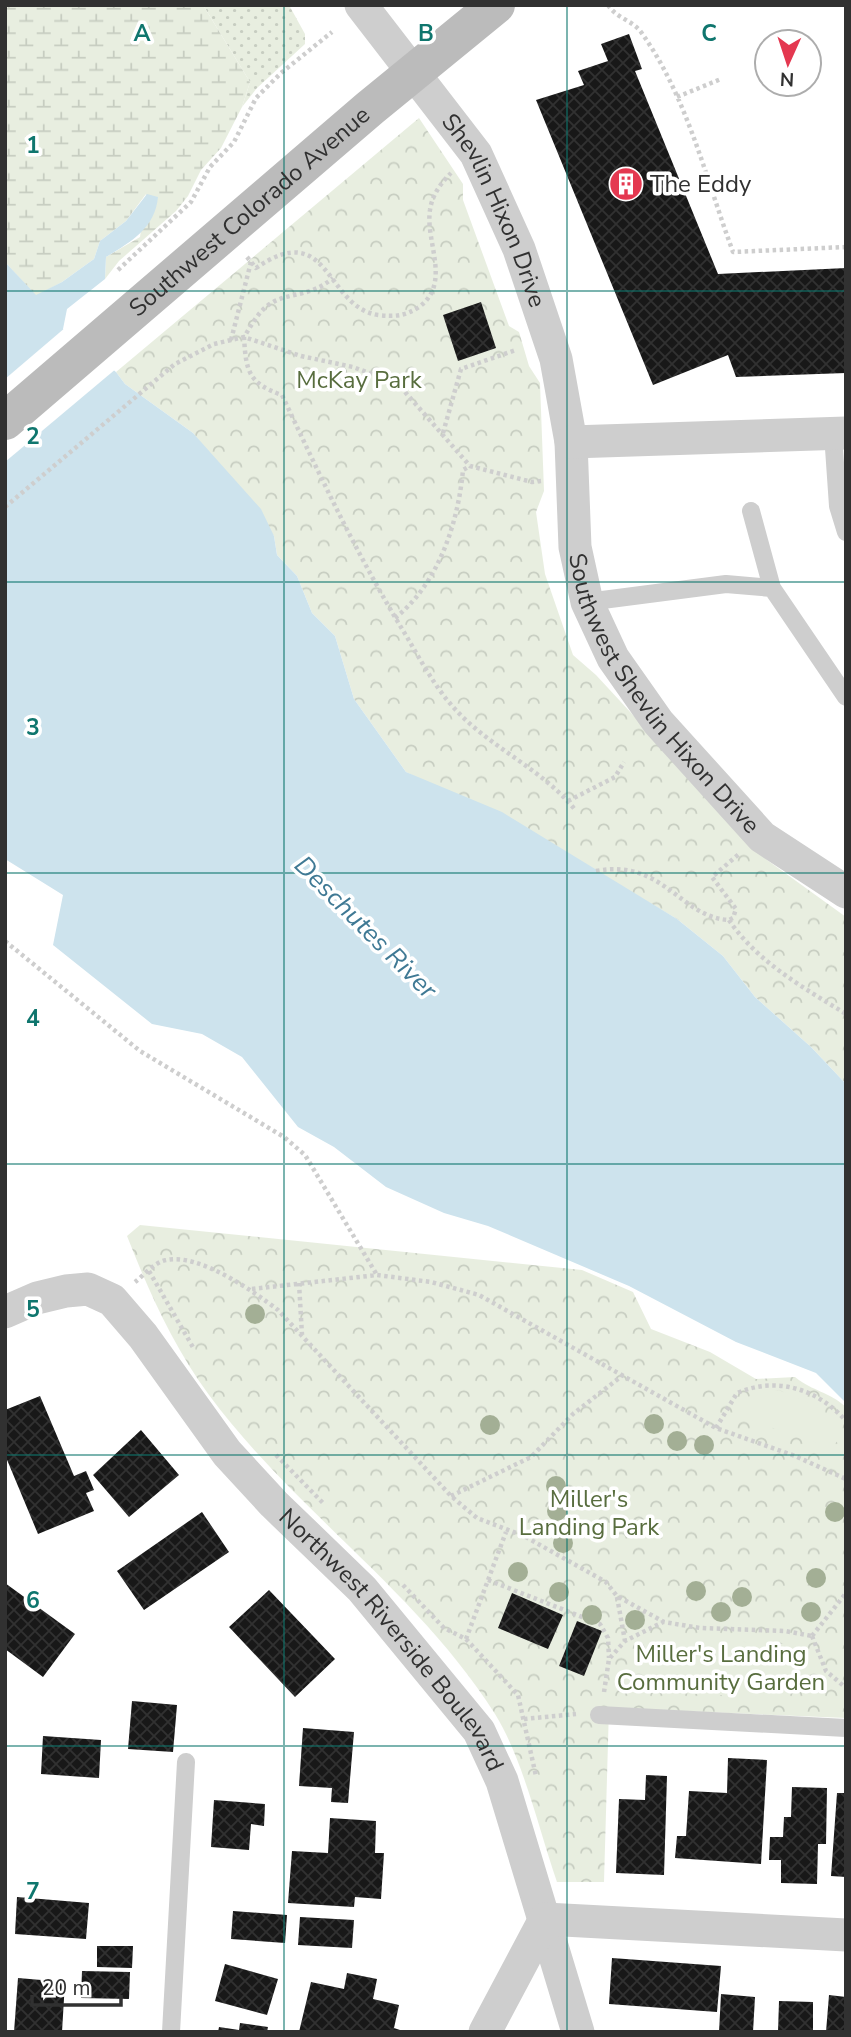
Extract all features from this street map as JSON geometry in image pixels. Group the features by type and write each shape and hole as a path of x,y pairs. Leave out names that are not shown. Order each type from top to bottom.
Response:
{"main road":[{"name":"Southwest Colorado Avenue","path":"5,421 370,108 496,5"}],"street":[{"name":"Shevlin Hixon Drive","path":"361,5 476,154 519,249 555,359 571,442"},
{"path":"571,442 839,433"},
{"name":"Southwest Shevlin Hixon Drive","path":"571,442 570,478 575,547 587,602 613,658 658,722 762,837 846,892"},
{"name":"Northwest Riverside Boulevard","path":"5,1312 37,1298 66,1291 88,1289 112,1300 143,1336 227,1453 274,1504 362,1588 479,1731 502,1781 578,2032"},
{"path":"485,2032 545,1919 846,1935"}],"lane":[{"path":"839,433 838,506 846,532"},
{"path":"751,511 772,588 846,697"},
{"path":"587,602 726,584 772,588"},
{"path":"599,1715 846,1728"},
{"path":"171,2032 186,1762"}],"path":[{"path":"608,5 640,31 677,97 733,252 846,247"},
{"path":"118,270 191,201 210,167 234,142 256,98 281,73 332,33"},
{"path":"677,97 721,79"},
{"path":"226,232 256,268 275,255 295,253 313,257 324,264 333,278 368,314 407,315 423,303 433,289 437,267 430,211 438,187 450,173 476,154"},
{"path":"231,340 251,261"},
{"path":"333,278 308,294 270,303 258,315 244,337 246,367 264,388 282,395 361,559 453,708 568,801 576,811"},
{"path":"5,507 175,364 214,344 244,337 301,356 353,368 398,384 470,466 532,482 570,478"},
{"path":"443,434 461,369 516,350"},
{"path":"395,618 416,601 425,587 455,518 463,470 470,466"},
{"path":"568,801 615,777 624,762"},
{"path":"729,920 733,918 736,909 714,882 714,873 762,837"},
{"path":"596,871 631,870 651,877 708,914 729,920 749,946 788,978 846,1014"},
{"path":"5,942 140,1051 284,1137 305,1155 377,1275"},
{"path":"149,1271 164,1260 191,1260 251,1289 278,1310 451,1496 477,1518 506,1532 524,1536 606,1582 617,1596 664,1622 700,1628 785,1631 812,1636"},
{"path":"251,1289 377,1275 430,1282 479,1295 716,1428 794,1456 846,1479"},
{"path":"299,1283 302,1336"},
{"path":"451,1496 531,1457 573,1414 623,1375"},
{"path":"716,1428 737,1393 746,1389 784,1384 828,1403 846,1421"},
{"path":"466,1639 506,1532"},
{"path":"488,1580 600,1624 608,1637 609,1659"},
{"path":"812,1636 846,1593"},
{"path":"617,1596 625,1641 664,1622"},
{"path":"812,1636 826,1671 846,1689"}],"green space":[{"path":"5,5 203,5 250,82 242,107 221,148 201,170 188,196 176,211 119,261 105,279 106,257 140,237 146,194 126,221 100,241 94,259 62,282 36,296 5,262"},
{"path":"203,5 289,5 305,34 305,44 257,88 242,107 250,82"},
{"name":"McKay Park","path":"419,118 463,184 463,200 509,326 519,332 529,366 540,383 544,491 536,512 545,574 573,655 596,675 767,860 846,917 846,1084 811,1047 755,997 723,956 677,919 575,859 406,772 354,699 335,636 312,613 297,576 277,555 274,536 193,433 125,384 116,372"},
{"name":"Miller's Landing Park","path":"140,1225 582,1270 633,1292 651,1329 710,1352 756,1379 795,1377 839,1402 846,1407 846,1718 609,1708 604,1882 557,1882 522,1773 495,1714 464,1670 430,1629 279,1476 209,1395 173,1338 135,1257 127,1236"},
{"path":"779,1390 821,1409 846,1432 831,1448 744,1418 747,1397"},
{"name":"Miller's Landing Community Garden","path":"660,1638 785,1644 781,1698 657,1692"}],"water":[{"name":"Deschutes River","path":"147,194 158,197 147,226 133,240 106,257 105,279 67,309 63,329 116,372 125,384 193,433 261,509 274,536 277,555 297,576 312,613 335,636 354,699 406,772 502,812 677,919 723,956 755,997 811,1047 846,1084 846,1403 816,1373 736,1342 629,1286 488,1226 444,1213 386,1187 334,1147 298,1127 242,1057 202,1034 152,1024 53,945 63,895 5,859 5,262 36,295 62,282 94,259 100,241 126,221"}],"pier":[{"path":"66,327 117,368 5,462 5,379"}],"building":[{"name":"The Eddy","path":"629,34 642,69 635,71 718,274 846,268 846,373 736,377 728,355 653,385 536,100 584,85 578,71 608,61 601,44"},
{"path":"481,302 496,348 458,361 443,315"},
{"path":"40,1396 74,1476 86,1471 94,1490 86,1493 94,1511 38,1534 5,1455 5,1410"},
{"path":"141,1430 179,1475 129,1517 93,1475"},
{"path":"202,1512 229,1552 144,1610 117,1571"},
{"path":"5,1583 75,1634 43,1677 5,1649"},
{"path":"269,1590 335,1659 295,1697 229,1627"},
{"path":"512,1593 563,1615 548,1649 498,1628"},
{"path":"577,1621 602,1631 584,1676 559,1666"},
{"path":"132,1701 177,1705 173,1752 128,1749"},
{"path":"303,1728 354,1732 348,1803 331,1802 332,1788 299,1786"},
{"path":"43,1736 101,1740 99,1778 41,1774"},
{"path":"728,1758 767,1760 761,1864 675,1858 677,1836 686,1836 689,1791 727,1793"},
{"path":"646,1775 667,1776 664,1875 616,1873 619,1799 645,1800"},
{"path":"792,1787 827,1788 826,1844 818,1844 817,1884 781,1883 781,1860 769,1860 770,1837 783,1837 784,1817 791,1817"},
{"path":"837,1793 846,1793 846,1877 831,1876"},
{"path":"214,1800 265,1804 264,1826 251,1824 249,1850 211,1847"},
{"path":"330,1818 376,1821 375,1853 384,1853 381,1899 355,1897 354,1907 288,1903 292,1851 328,1853"},
{"path":"17,1897 89,1903 86,1939 15,1934"},
{"path":"233,1911 287,1915 285,1943 231,1939"},
{"path":"300,1917 354,1920 352,1948 298,1945"},
{"path":"97,1946 133,1946 132,1968 97,1967"},
{"path":"612,1958 721,1966 717,2012 609,2004"},
{"path":"225,1964 278,1979 267,2015 215,2001"},
{"path":"82,1971 130,1972 129,1999 81,1998"},
{"path":"347,1973 377,1979 373,1999 399,2005 394,2028 406,2032 299,2032 311,1982 344,1989"},
{"path":"18,1978 65,1982 62,2032 14,2032"},
{"path":"721,1994 755,1997 753,2032 719,2032"},
{"path":"829,1995 846,1997 846,2032 826,2032"},
{"path":"779,2001 813,2002 813,2032 778,2032"},
{"path":"240,2023 268,2027 267,2032 218,2032 219,2027 239,2030"}],"place":[{"name":"The Eddy","path":"626,184"}]}
